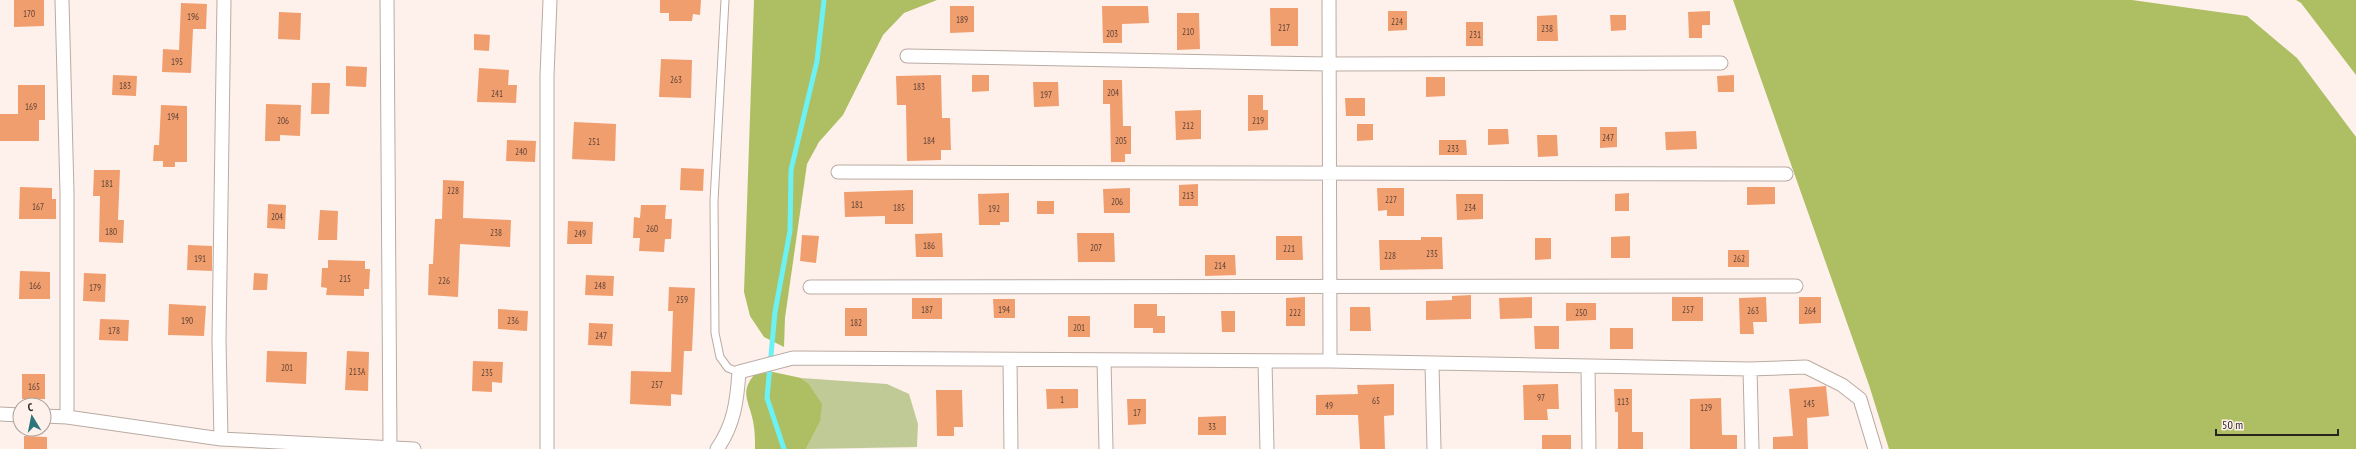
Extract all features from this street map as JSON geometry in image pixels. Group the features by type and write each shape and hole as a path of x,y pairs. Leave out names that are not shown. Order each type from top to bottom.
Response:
{"street":[{"path":"62,0 67,192 67,417"},
{"path":"221,439 219,340 224,0"},
{"path":"387,0 390,447"},
{"path":"547,449 547,76 550,0"},
{"path":"1329,0 1330,362"},
{"path":"907,56 1329,64 1721,63"},
{"path":"838,172 1786,174"},
{"path":"810,287 1796,286"},
{"path":"717,449 728,434 737,404 739,372 794,358 1265,361 1750,369 1806,367 1842,385 1860,398 1875,449"},
{"path":"1010,360 1011,449"},
{"path":"1104,360 1106,449"},
{"path":"1265,361 1267,449"},
{"path":"1432,364 1434,449"},
{"path":"1588,366 1589,449"},
{"path":"1750,369 1752,449"},
{"path":"0,414 12,415"},
{"path":"52,416 67,417 221,439 414,449"}],"lane":[{"path":"725,0 714,201 715,333 720,357 728,368 739,372"}],"green space":[{"path":"754,0 937,0 904,13 883,35 843,115 819,142 807,164 785,318 784,347 764,337 750,316 744,292"},
{"path":"1733,0 2132,0 2247,16 2297,58 2356,137 2356,449 1889,449 1869,385"},
{"path":"2296,0 2356,0 2356,75 2301,3"},
{"path":"773,372 801,378 808,383 822,404 820,422 806,449 755,449 754,424 746,397 747,386 755,374"},
{"path":"801,378 887,384 909,394 918,424 917,447 806,449 820,422 808,383"}],"building":[{"path":"14,0 44,0 44,26 14,27"},
{"path":"660,0 701,0 700,15 693,14 692,21 669,21 669,13 660,13"},
{"path":"181,3 207,4 206,29 193,29 191,73 162,72 163,49 179,50"},
{"path":"950,6 974,6 974,32 950,33"},
{"path":"1102,6 1148,6 1149,23 1122,24 1122,43 1103,43"},
{"path":"1270,8 1298,8 1298,46 1271,46"},
{"path":"1388,11 1407,11 1407,30 1388,31"},
{"path":"1710,11 1710,25 1702,25 1702,38 1689,38 1688,12"},
{"path":"279,12 301,13 300,40 278,39"},
{"path":"1177,13 1199,13 1200,49 1177,50"},
{"path":"1557,15 1558,41 1537,41 1537,16"},
{"path":"1610,15 1626,15 1626,30 1611,31"},
{"path":"1466,22 1483,22 1483,46 1466,46"},
{"path":"474,34 490,35 489,51 474,50"},
{"path":"661,59 692,60 691,98 659,97"},
{"path":"346,66 367,67 366,87 346,86"},
{"path":"479,68 509,70 508,85 517,85 516,103 477,102"},
{"path":"113,75 137,76 136,96 112,95"},
{"path":"941,75 942,118 950,118 951,150 941,150 941,160 907,161 906,105 897,105 896,76"},
{"path":"972,75 989,75 989,91 972,92"},
{"path":"1734,75 1734,92 1718,92 1717,76"},
{"path":"1426,77 1445,77 1445,96 1426,97"},
{"path":"1103,80 1122,80 1123,126 1131,126 1131,154 1125,154 1125,162 1111,162 1110,104 1103,104"},
{"path":"1033,82 1058,82 1059,106 1034,107"},
{"path":"312,83 330,83 329,114 311,114"},
{"path":"18,85 45,85 45,120 39,120 39,141 0,141 0,114 18,114"},
{"path":"1248,95 1263,95 1263,110 1268,110 1268,130 1248,131"},
{"path":"1345,98 1365,98 1365,116 1346,116"},
{"path":"266,104 301,105 300,136 280,135 280,141 265,141"},
{"path":"161,105 187,106 187,162 175,162 175,167 163,167 163,161 153,161 154,145 159,145"},
{"path":"1201,110 1201,139 1176,140 1175,111"},
{"path":"574,122 616,124 615,161 572,159"},
{"path":"1357,124 1373,124 1373,140 1357,141"},
{"path":"1600,127 1617,127 1617,147 1600,148"},
{"path":"1488,129 1508,129 1509,144 1488,145"},
{"path":"1696,131 1697,149 1666,150 1665,132"},
{"path":"1537,135 1557,135 1558,156 1538,157"},
{"path":"507,140 536,141 535,162 506,161"},
{"path":"1439,140 1466,140 1467,155 1439,155"},
{"path":"681,168 704,169 703,191 680,190"},
{"path":"94,170 120,170 118,220 124,220 123,243 99,242 100,196 93,196"},
{"path":"443,180 464,181 463,218 511,220 510,247 460,244 458,297 428,295 429,264 433,264 435,219 442,219"},
{"path":"1198,184 1198,206 1179,206 1179,185"},
{"path":"20,187 52,188 52,199 56,199 56,219 19,219"},
{"path":"1747,187 1775,187 1775,204 1747,205"},
{"path":"1130,188 1130,213 1104,213 1103,189"},
{"path":"1377,188 1404,188 1404,216 1387,216 1387,210 1378,211"},
{"path":"913,190 913,224 885,224 885,216 845,217 844,192"},
{"path":"1009,193 1009,222 1000,222 1000,225 979,225 978,194"},
{"path":"1629,193 1629,211 1615,211 1615,194"},
{"path":"1456,194 1483,194 1483,219 1457,220"},
{"path":"1037,201 1054,201 1054,214 1037,214"},
{"path":"268,204 286,205 285,229 267,228"},
{"path":"641,205 666,205 665,219 672,219 671,239 665,239 664,252 639,251 640,238 633,238 634,217 640,218"},
{"path":"320,210 338,211 337,240 318,240"},
{"path":"568,221 593,222 592,244 567,244"},
{"path":"942,233 943,257 916,257 915,234"},
{"path":"1077,233 1114,233 1115,262 1078,262"},
{"path":"802,235 819,236 816,263 800,261"},
{"path":"1276,236 1302,236 1303,260 1276,260"},
{"path":"1630,236 1630,258 1611,258 1611,237"},
{"path":"1421,237 1442,237 1443,269 1380,270 1379,240 1421,240"},
{"path":"1535,238 1551,238 1551,259 1535,260"},
{"path":"188,245 212,246 212,271 187,270"},
{"path":"1728,250 1749,250 1749,267 1728,267"},
{"path":"1205,255 1235,255 1236,275 1205,276"},
{"path":"328,260 365,261 365,269 370,269 369,289 364,289 364,296 326,295 327,288 321,287 322,268 328,268"},
{"path":"20,271 50,272 50,299 19,299"},
{"path":"84,273 106,274 105,302 83,301"},
{"path":"254,273 268,274 267,290 253,290"},
{"path":"586,275 614,276 613,296 585,295"},
{"path":"669,287 695,288 692,351 684,351 682,395 671,394 671,406 630,404 631,371 671,372 673,311 668,311"},
{"path":"1471,295 1471,319 1426,320 1426,301 1452,300 1452,296"},
{"path":"1305,297 1305,326 1286,326 1286,298"},
{"path":"1532,297 1532,318 1500,319 1499,298"},
{"path":"1672,297 1703,297 1703,321 1672,321"},
{"path":"1766,297 1767,322 1753,322 1754,334 1740,334 1739,298"},
{"path":"1799,297 1821,297 1821,323 1799,324"},
{"path":"912,298 942,298 942,319 912,319"},
{"path":"993,299 1015,299 1015,318 994,318"},
{"path":"1566,303 1596,303 1596,320 1566,321"},
{"path":"169,304 206,306 204,336 168,335"},
{"path":"1134,304 1157,304 1157,316 1165,316 1165,333 1153,333 1153,328 1134,328"},
{"path":"1350,307 1370,307 1371,331 1350,331"},
{"path":"845,308 867,308 867,336 845,336"},
{"path":"498,309 528,311 527,331 498,329"},
{"path":"1221,311 1235,311 1235,332 1222,332"},
{"path":"1068,316 1090,316 1090,337 1068,337"},
{"path":"100,319 129,320 128,341 99,340"},
{"path":"589,323 613,324 612,346 588,345"},
{"path":"1534,326 1559,326 1559,349 1535,349"},
{"path":"1610,328 1633,328 1633,349 1610,349"},
{"path":"267,351 307,352 306,384 266,382"},
{"path":"347,351 369,352 368,391 345,390"},
{"path":"473,361 503,362 502,383 492,382 492,392 472,391"},
{"path":"22,374 45,374 45,397 22,397"},
{"path":"1394,384 1394,415 1384,416 1385,449 1360,449 1358,415 1316,415 1316,395 1358,394 1357,385"},
{"path":"1558,384 1559,409 1547,409 1548,420 1524,420 1523,385"},
{"path":"1826,386 1829,416 1807,418 1808,449 1773,449 1773,437 1793,436 1789,389"},
{"path":"1046,389 1078,389 1078,408 1047,409"},
{"path":"1614,389 1632,389 1632,432 1643,432 1643,449 1618,449 1618,412 1615,412"},
{"path":"936,390 962,390 963,427 954,427 954,436 937,436"},
{"path":"1721,398 1722,435 1737,435 1737,449 1690,449 1690,399"},
{"path":"1127,399 1146,399 1146,424 1128,425"},
{"path":"1226,416 1226,435 1198,435 1198,417"},
{"path":"1542,435 1571,435 1571,449 1542,449"},
{"path":"24,437 47,437 47,449 24,449"}],"waterway":[{"path":"784,449 767,398 775,312 790,231 791,170 817,61 824,0"}]}
